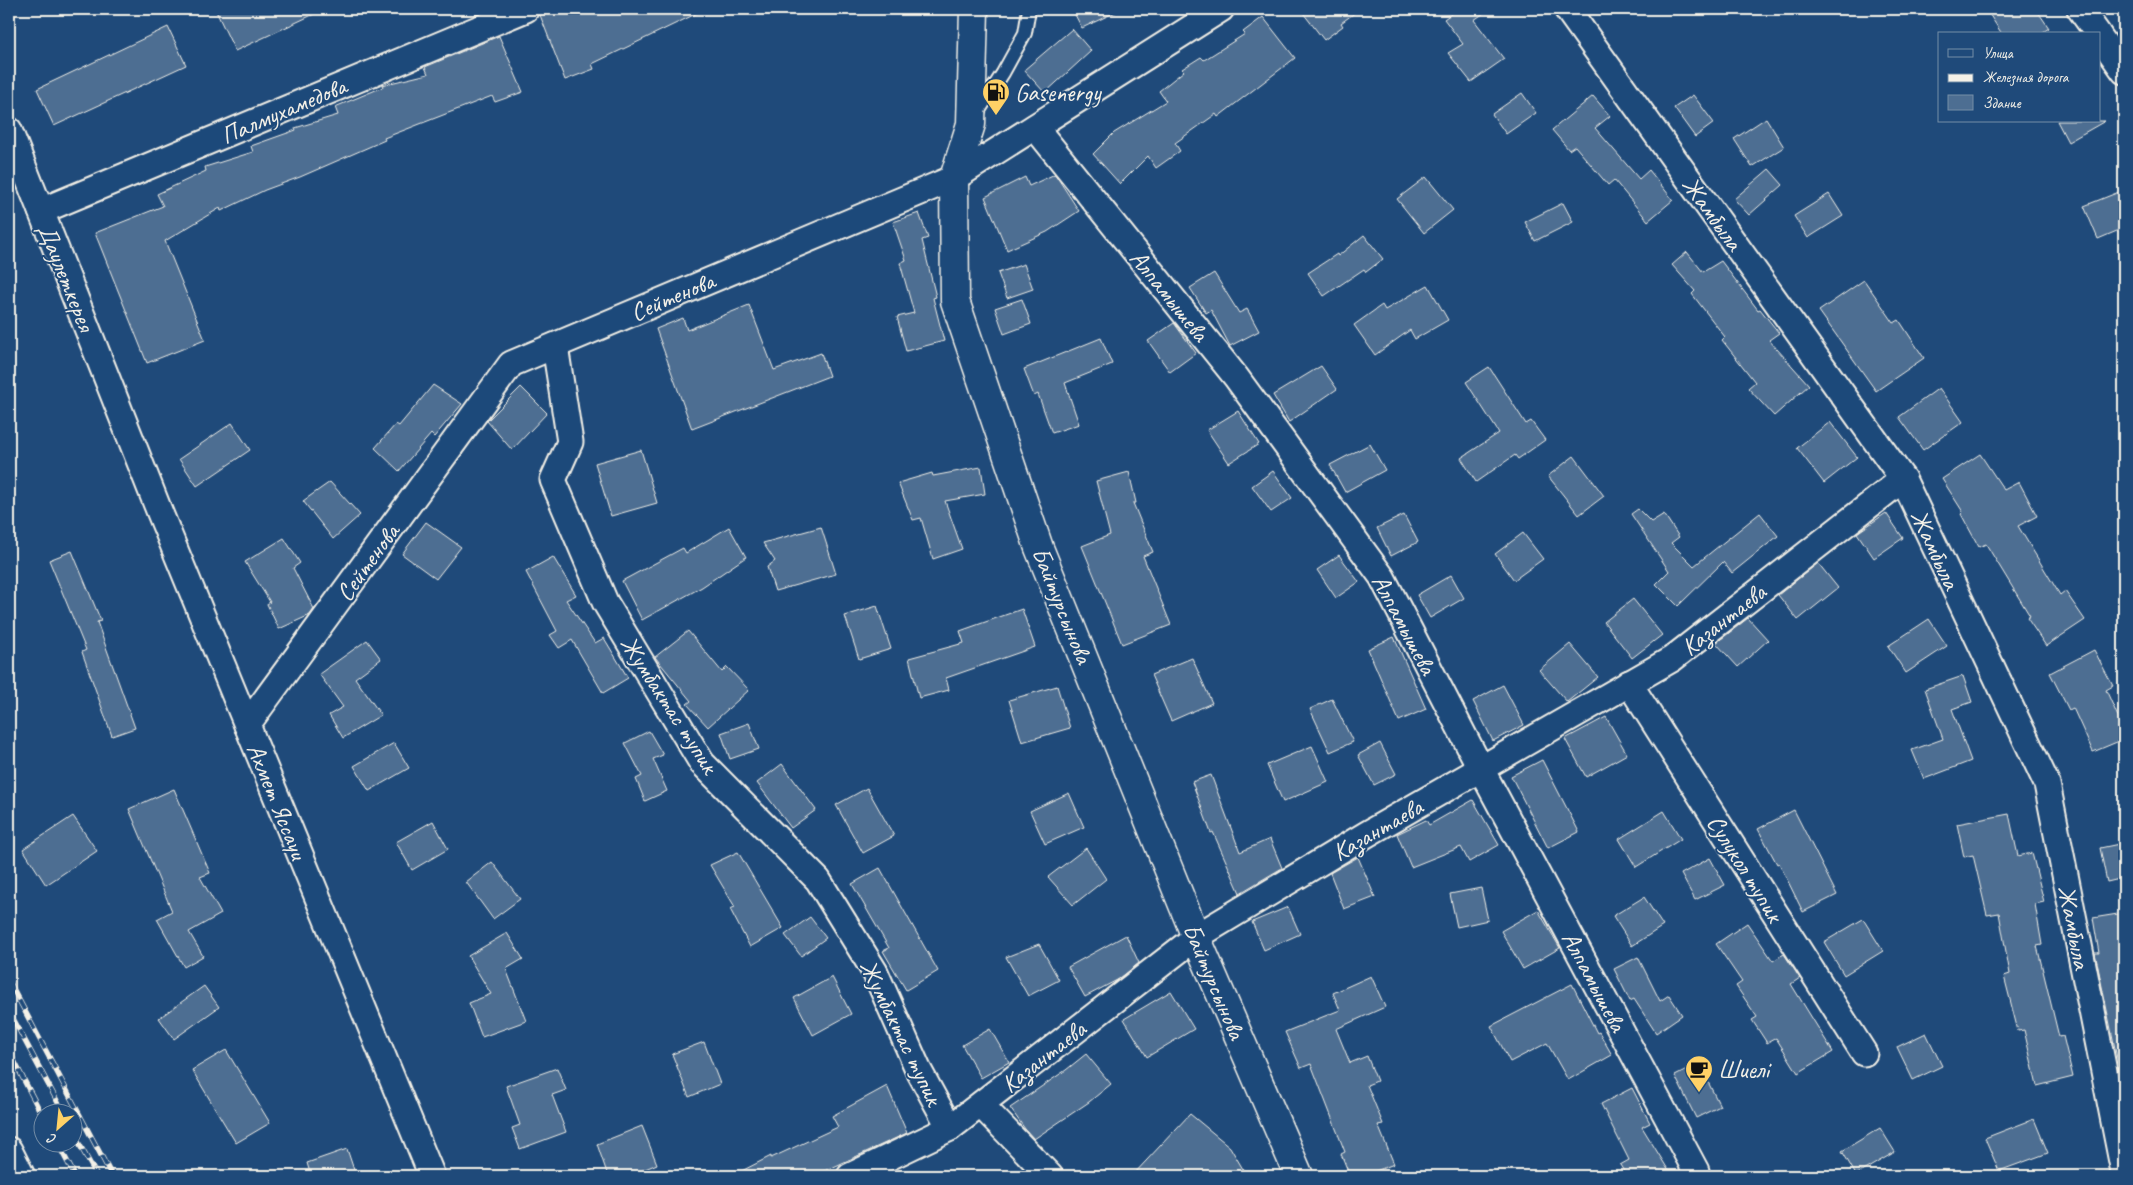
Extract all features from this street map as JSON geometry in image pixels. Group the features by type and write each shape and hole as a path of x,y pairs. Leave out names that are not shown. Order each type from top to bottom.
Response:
{"main road":[{"name":"Байтурсынова","path":"974,9 971,124 954,178 955,301 1039,548 1196,937 1299,1176"}],"street":[{"name":"Палмухамедова","path":"41,210 526,9"},
{"name":"Сейтенова","path":"247,725 512,364 954,178 1221,9"},
{"name":"Жамбыла","path":"1567,9 1904,479 2047,784 2124,1172"},
{"path":"2080,9 2096,32"},
{"path":"2100,38 2124,71"},
{"name":"Алпамышева","path":"1035,126 1236,377 1382,577 1481,769 1696,1171"},
{"name":"Даулеткерея","path":"9,130 126,425"},
{"name":"Жумбактас тупик","path":"554,346 570,442 552,480 605,602 702,763 818,880 875,972 918,1070 950,1128"},
{"name":"Ахмет Яссауи","path":"126,425 432,1176"},
{"name":"Казантаева","path":"850,1176 950,1128 1196,937 1672,659 1904,479"},
{"name":"Сулукол тупик","path":"1629,683 1864,1053"},
{"name":"Жумбактас тупик","path":"981,1105 1050,1176"},
{"path":"9,1150 22,1176"}],"lane":[{"path":"971,124 1003,73 1024,33 1029,9"}],"building":[{"path":"215,9 325,9 235,51"},
{"path":"566,9 706,9 592,64 594,69 565,80 540,15"},
{"path":"1072,9 1122,9 1082,28"},
{"path":"1300,9 1360,9 1341,23 1343,26 1324,40"},
{"path":"1458,9 1490,9 1474,20 1504,59 1471,82 1448,53 1463,44 1444,19"},
{"path":"1986,9 2036,9 2049,28 2043,32 2001,32"},
{"path":"1263,17 1295,58 1218,117 1216,114 1175,143 1180,151 1156,168 1148,156 1120,184 1093,154 1114,133 1166,101 1159,91 1184,71 1182,69 1201,57 1204,60 1245,34 1243,32"},
{"path":"168,27 186,65 54,126 37,89"},
{"path":"1072,29 1091,51 1045,93 1024,70"},
{"path":"499,36 523,92 495,102 492,96 384,138 385,140 265,190 221,211 220,208 165,241 205,340 147,363 95,233 163,206 157,194 206,171 205,167 253,152 251,146 296,130 295,128 338,115 335,107 383,87 382,85 428,74 425,67"},
{"path":"1522,93 1536,113 1506,134 1492,114"},
{"path":"1693,95 1714,123 1695,137 1674,108"},
{"path":"1593,96 1610,116 1595,128 1639,179 1649,170 1673,200 1648,221 1614,180 1608,185 1575,146 1569,150 1552,130"},
{"path":"1766,118 1784,147 1752,167 1734,139"},
{"path":"2105,121 2068,142 2058,122"},
{"path":"1769,169 1783,185 1749,215 1734,199"},
{"path":"1055,174 1079,211 1047,232 1007,250 985,197 1025,177 1029,186"},
{"path":"1426,177 1453,210 1424,233 1397,199"},
{"path":"2124,190 2124,228 2098,239 2084,206"},
{"path":"1829,194 1843,216 1808,238 1794,216"},
{"path":"1563,203 1573,222 1535,241 1525,222"},
{"path":"919,213 928,238 922,240 936,297 933,298 944,341 906,351 897,317 914,313 900,263 906,260 893,222"},
{"path":"1364,235 1383,259 1366,272 1364,269 1324,296 1308,273 1337,254 1338,256"},
{"path":"1687,252 1703,272 1721,261 1758,310 1760,309 1779,333 1769,340 1809,385 1774,416 1748,388 1755,382 1722,340 1725,337 1692,294 1695,291 1672,265"},
{"path":"1024,264 1033,289 1007,298 998,273"},
{"path":"1214,273 1239,313 1247,309 1259,331 1230,346 1211,310 1206,313 1190,288"},
{"path":"1864,280 1894,323 1899,320 1924,358 1876,391 1819,311"},
{"path":"1428,285 1448,320 1415,339 1410,330 1375,355 1354,325 1382,305 1385,310"},
{"path":"1022,299 1031,324 1004,334 995,308"},
{"path":"749,305 774,370 821,353 829,376 692,429 656,329 683,318 687,330"},
{"path":"1174,323 1196,353 1170,372 1148,341"},
{"path":"1101,338 1112,364 1065,383 1079,424 1052,433 1038,394 1034,396 1024,369"},
{"path":"1321,366 1337,389 1289,422 1273,395"},
{"path":"1489,367 1526,424 1531,421 1545,440 1518,459 1515,455 1476,482 1461,458 1499,433 1466,382"},
{"path":"433,385 462,404 434,437 431,434 399,471 375,448 396,424 399,426"},
{"path":"521,387 547,413 512,450 487,421"},
{"path":"1939,388 1963,422 1923,450 1899,417"},
{"path":"1238,411 1259,444 1229,463 1207,430"},
{"path":"1830,422 1857,457 1824,483 1797,448"},
{"path":"232,423 250,450 197,486 179,459"},
{"path":"1370,444 1385,470 1345,492 1330,465"},
{"path":"641,450 657,503 611,516 595,463"},
{"path":"1980,454 2004,490 2019,482 2037,516 2018,526 2060,595 2065,591 2085,620 2046,646 2027,618 2030,616 1986,544 1979,547 1961,514 1963,512 1942,479"},
{"path":"1574,456 1604,496 1579,515 1548,476"},
{"path":"981,467 985,494 945,501 962,549 933,559 921,518 913,520 898,483 932,473 933,476"},
{"path":"1273,471 1292,498 1271,512 1252,486"},
{"path":"1129,472 1136,503 1133,503 1153,552 1143,556 1171,625 1122,644 1082,546 1110,535 1096,481"},
{"path":"330,482 360,515 333,539 303,501"},
{"path":"1638,509 1651,522 1664,514 1679,537 1671,543 1694,566 1760,513 1778,536 1732,573 1723,562 1678,606 1656,584 1669,571 1631,514"},
{"path":"1886,513 1903,538 1874,558 1857,533"},
{"path":"1404,515 1418,542 1391,556 1377,528"},
{"path":"426,522 461,547 436,579 402,554"},
{"path":"729,527 746,557 702,587 642,620 622,581 683,548 686,553"},
{"path":"821,527 836,574 775,591 767,567 775,561 763,543"},
{"path":"1523,533 1543,559 1514,580 1495,554"},
{"path":"284,538 300,563 293,568 314,609 310,615 279,629 267,604 270,602 245,562"},
{"path":"72,551 101,621 97,622 135,728 112,736 82,652 86,650 49,560"},
{"path":"1339,555 1359,582 1336,598 1317,570"},
{"path":"553,557 576,595 566,600 595,643 604,638 628,678 603,693 572,640 559,648 550,635 557,631 526,572"},
{"path":"1818,563 1838,588 1798,620 1778,595"},
{"path":"1451,575 1464,598 1430,618 1417,595"},
{"path":"1633,599 1662,635 1632,658 1604,622"},
{"path":"877,606 891,649 859,659 845,616"},
{"path":"1022,609 1035,647 946,678 949,690 919,698 909,658 964,643 960,631"},
{"path":"1748,618 1768,640 1738,667 1716,643"},
{"path":"1929,619 1947,646 1906,673 1888,646"},
{"path":"688,631 722,672 727,667 749,690 708,727 687,704 691,701 655,657"},
{"path":"1394,637 1426,709 1399,721 1368,649"},
{"path":"367,640 381,659 355,678 381,715 343,738 329,715 343,707 319,674"},
{"path":"1570,644 1598,677 1567,702 1539,670"},
{"path":"2094,650 2113,686 2106,690 2124,730 2124,739 2093,752 2073,708 2069,710 2050,673"},
{"path":"1192,658 1212,703 1171,721 1151,675"},
{"path":"1963,676 1972,702 1952,709 1971,761 1924,779 1912,750 1943,739 1925,689"},
{"path":"1503,685 1524,725 1493,741 1473,701"},
{"path":"1057,686 1070,728 1022,742 1009,700"},
{"path":"1332,699 1353,742 1330,752 1310,709"},
{"path":"1606,717 1627,754 1586,777 1565,739"},
{"path":"749,723 759,749 730,759 721,733"},
{"path":"649,731 663,755 653,759 667,791 645,801 636,779 642,776 625,743"},
{"path":"394,743 409,768 369,791 354,766"},
{"path":"1380,743 1396,774 1374,785 1358,755"},
{"path":"1312,746 1328,782 1283,802 1267,765"},
{"path":"1542,760 1579,832 1548,848 1511,776"},
{"path":"782,764 816,810 791,828 757,783"},
{"path":"1211,775 1240,852 1270,839 1282,868 1240,893 1213,832 1211,833 1192,782"},
{"path":"867,788 894,836 863,853 836,805"},
{"path":"174,789 210,873 200,877 221,914 189,932 203,956 184,967 157,919 172,911 129,809"},
{"path":"1069,793 1084,827 1045,844 1030,811"},
{"path":"1473,800 1499,845 1469,862 1461,847 1411,867 1397,834 1426,820 1429,825"},
{"path":"1794,810 1837,895 1803,912 1779,863 1777,864 1758,829"},
{"path":"1664,811 1681,839 1636,867 1619,839"},
{"path":"2009,814 2018,856 2032,853 2044,902 2035,904 2042,945 2037,946 2059,1037 2063,1036 2073,1077 2037,1086 2024,1030 2018,1031 2004,976 2010,974 1999,913 1987,915 1973,855 1964,857 1957,824"},
{"path":"73,816 97,851 46,885 23,849"},
{"path":"433,821 448,849 412,870 396,842"},
{"path":"2124,843 2124,878 2107,882 2100,848"},
{"path":"1086,848 1106,879 1073,905 1048,877"},
{"path":"738,852 783,928 750,947 730,909 735,907 710,865"},
{"path":"1358,857 1375,897 1344,909 1330,873"},
{"path":"1710,858 1725,885 1695,900 1681,874"},
{"path":"492,862 520,899 493,919 466,882"},
{"path":"880,868 938,971 906,990 883,951 889,948 852,884"},
{"path":"1481,888 1488,920 1457,927 1450,894"},
{"path":"1644,897 1663,926 1632,946 1613,916"},
{"path":"1288,907 1300,934 1264,950 1252,922"},
{"path":"1538,910 1560,948 1523,969 1501,931"},
{"path":"2124,913 2124,1082 2122,1082 2095,953 2099,953 2093,918"},
{"path":"810,917 826,938 801,956 785,935"},
{"path":"1863,919 1883,951 1844,975 1824,942"},
{"path":"1747,923 1773,961 1784,954 1800,978 1791,984 1833,1052 1798,1073 1776,1038 1767,1043 1752,1020 1757,1017 1736,986 1742,982 1716,944"},
{"path":"507,933 523,959 506,969 526,1021 482,1037 469,1003 491,994 468,956"},
{"path":"1126,935 1139,963 1119,979 1085,997 1068,967"},
{"path":"1039,944 1059,980 1028,996 1006,957"},
{"path":"1638,957 1660,1001 1669,995 1682,1015 1656,1033 1634,999 1630,1001 1614,969"},
{"path":"1371,976 1385,1007 1336,1029 1350,1063 1367,1056 1377,1081 1367,1085 1383,1124 1378,1125 1394,1164 1363,1176 1350,1176 1341,1154 1345,1152 1311,1064 1301,1068 1285,1032 1340,1010 1333,993"},
{"path":"832,977 851,1014 813,1035 794,998"},
{"path":"1572,984 1597,1033 1599,1032 1612,1055 1568,1080 1547,1043 1510,1062 1491,1026"},
{"path":"204,986 219,1007 174,1039 159,1018"},
{"path":"1171,991 1194,1029 1147,1057 1124,1019"},
{"path":"990,1029 1009,1062 981,1078 962,1045"},
{"path":"1926,1033 1942,1066 1913,1080 1897,1047"},
{"path":"704,1042 720,1084 689,1097 672,1054"},
{"path":"226,1050 270,1123 236,1143 192,1070"},
{"path":"1086,1054 1111,1084 1089,1102 1034,1139 1010,1108"},
{"path":"1699,1064 1720,1106 1696,1118 1675,1076"},
{"path":"557,1068 566,1090 552,1095 566,1132 520,1149 512,1128 520,1125 506,1086"},
{"path":"887,1086 907,1133 814,1176 732,1176 771,1156 771,1158 838,1127 832,1116"},
{"path":"1632,1088 1650,1123 1642,1127 1672,1176 1627,1176 1620,1165 1629,1160 1601,1104"},
{"path":"1190,1114 1230,1147 1247,1176 1132,1176"},
{"path":"2034,1119 2048,1153 1999,1171 1985,1138"},
{"path":"642,1126 657,1164 629,1176 608,1176 597,1144"},
{"path":"1880,1128 1895,1152 1856,1175 1842,1151"},
{"path":"347,1149 356,1176 311,1176 307,1163"}],"railway":[{"path":"9,981 112,1176"},
{"path":"9,1011 58,1102"},
{"path":"9,1051 35,1102"},
{"path":"82,1149 97,1176"},
{"path":"62,1152 75,1176"}],"place":[{"name":"Gasenergy","path":"996,116"},
{"name":"Шиелі","path":"1699,1093"}]}
